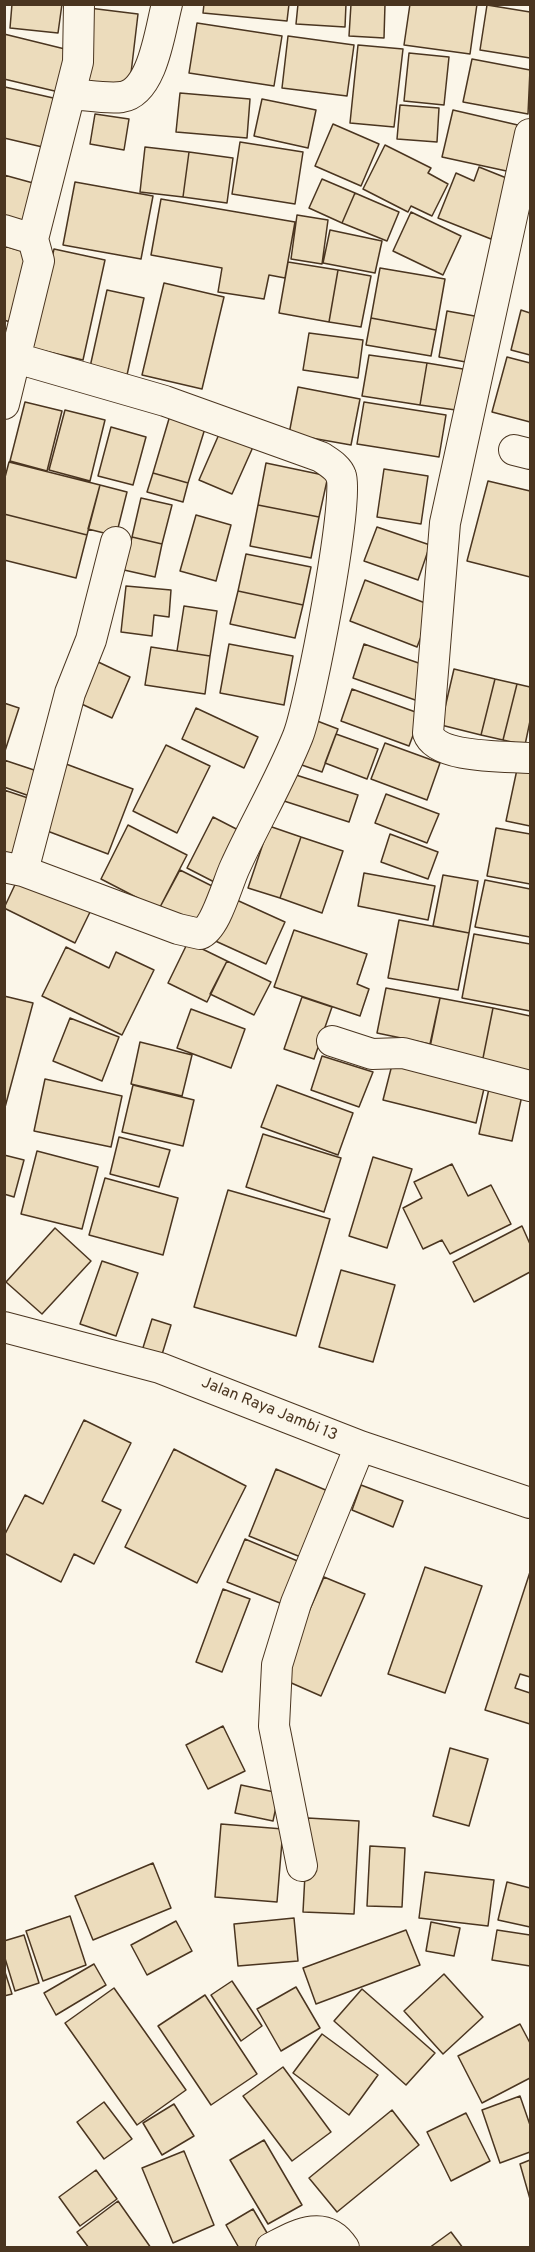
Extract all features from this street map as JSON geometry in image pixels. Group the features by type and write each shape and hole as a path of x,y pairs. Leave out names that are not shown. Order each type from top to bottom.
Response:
{"street":[{"path":"4,404 39,261 33,239 78,62 80,4"},
{"path":"70,94 121,97 134,94 150,70 167,4"},
{"path":"531,134 445,523 428,733 430,738 447,751 531,758"},
{"path":"4,230 33,239"},
{"path":"16,358 177,405 321,457 333,465 341,476 341,509 316,667 299,735 234,869 210,927 200,934 178,929 14,869 70,693 91,640 116,542"},
{"path":"332,1041 372,1054 403,1053 531,1086"},
{"name":"Jalan Raya Jambi 13","path":"4,1328 160,1368 360,1446 531,1503"},
{"path":"302,1866 274,1726 277,1665 296,1603 360,1446"},
{"path":"271,2247 305,2231 313,2230 331,2236 344,2247"}],"building":[{"path":"12,4 62,4 58,33 10,28"},
{"path":"204,4 289,4 287,21 203,13"},
{"path":"298,4 346,4 345,27 296,24"},
{"path":"351,4 385,4 384,38 349,36"},
{"path":"410,4 477,4 470,54 404,45"},
{"path":"487,5 530,12 530,58 480,50"},
{"path":"89,8 138,14 129,90 80,84"},
{"path":"197,23 282,36 274,86 189,73"},
{"path":"4,34 73,51 63,93 4,79"},
{"path":"288,36 354,45 347,96 282,88"},
{"path":"358,45 403,49 394,127 350,123"},
{"path":"409,53 449,57 444,105 404,101"},
{"path":"472,59 530,70 528,114 463,102"},
{"path":"5,87 62,100 51,149 4,138"},
{"path":"180,93 250,99 247,138 176,132"},
{"path":"262,99 316,110 308,148 254,136"},
{"path":"400,105 439,108 437,142 397,139"},
{"path":"453,110 522,126 511,172 442,157"},
{"path":"95,114 129,119 124,150 90,144"},
{"path":"333,124 379,144 361,186 315,166"},
{"path":"240,142 303,152 295,204 232,194"},
{"path":"385,145 431,168 428,173 448,184 432,216 411,206 408,212 363,189"},
{"path":"145,147 189,152 183,197 140,192"},
{"path":"189,152 233,158 227,203 183,197"},
{"path":"479,167 514,181 491,239 438,218 456,173 474,181"},
{"path":"4,175 44,186 32,227 4,220"},
{"path":"322,179 355,193 342,223 309,208"},
{"path":"75,182 153,196 141,259 63,245"},
{"path":"355,193 399,212 387,241 342,223"},
{"path":"161,199 295,222 285,278 269,275 264,299 218,292 222,268 151,255"},
{"path":"411,212 461,236 443,275 393,251"},
{"path":"297,215 328,220 322,264 291,259"},
{"path":"330,230 382,241 375,273 323,263"},
{"path":"4,246 29,253 10,322 4,320"},
{"path":"54,249 105,260 83,360 32,348"},
{"path":"288,262 338,270 329,322 279,313"},
{"path":"380,268 445,279 436,330 371,318"},
{"path":"338,270 371,276 361,327 329,322"},
{"path":"164,283 224,297 202,389 142,375"},
{"path":"107,290 144,298 127,375 90,367"},
{"path":"521,310 530,313 530,355 511,350"},
{"path":"447,311 480,317 471,363 439,357"},
{"path":"371,318 436,330 431,356 366,345"},
{"path":"309,333 363,340 358,378 303,370"},
{"path":"369,355 427,363 420,405 362,396"},
{"path":"507,357 530,363 530,422 492,412"},
{"path":"427,363 469,370 463,411 420,405"},
{"path":"298,387 360,399 351,445 289,434"},
{"path":"25,402 62,411 47,471 10,461"},
{"path":"364,402 446,415 439,457 357,444"},
{"path":"65,410 105,420 90,481 49,470"},
{"path":"171,412 207,422 188,483 153,473"},
{"path":"111,427 146,437 133,485 98,476"},
{"path":"220,432 253,447 232,494 199,480"},
{"path":"9,462 100,485 87,535 4,514 4,481"},
{"path":"266,463 328,476 319,517 258,505"},
{"path":"384,469 428,476 421,524 377,517"},
{"path":"153,473 188,483 183,502 147,492"},
{"path":"488,481 530,491 530,577 467,561"},
{"path":"100,485 127,492 116,536 88,529"},
{"path":"141,498 172,505 162,544 132,537"},
{"path":"258,505 319,517 311,558 250,546"},
{"path":"4,514 87,535 76,578 4,560"},
{"path":"196,515 231,525 216,581 180,571"},
{"path":"377,527 430,545 418,580 364,561"},
{"path":"132,537 162,544 155,577 124,570"},
{"path":"246,554 311,567 303,605 238,591"},
{"path":"365,580 433,606 417,647 350,621"},
{"path":"126,586 171,590 169,617 154,615 152,636 121,632"},
{"path":"238,591 303,605 295,638 230,624"},
{"path":"184,606 217,611 210,656 177,651"},
{"path":"229,644 293,656 284,705 220,693"},
{"path":"364,644 430,667 418,701 353,678"},
{"path":"151,647 210,656 205,694 145,685"},
{"path":"94,660 130,677 112,718 75,701"},
{"path":"454,669 495,679 481,735 441,725"},
{"path":"495,679 517,684 503,740 481,735"},
{"path":"517,684 530,687 530,721 525,745 503,740"},
{"path":"352,689 421,714 409,746 341,721"},
{"path":"4,703 19,708 4,754"},
{"path":"196,708 258,737 244,768 182,739"},
{"path":"312,719 338,729 322,772 296,763"},
{"path":"336,734 378,749 367,779 325,763"},
{"path":"385,743 440,763 427,800 371,779"},
{"path":"166,745 210,766 177,833 133,811"},
{"path":"4,760 46,774 38,799 4,787"},
{"path":"519,760 530,763 530,826 506,821"},
{"path":"66,764 133,789 108,854 42,829"},
{"path":"293,774 358,795 349,822 284,801"},
{"path":"4,790 37,801 18,856 4,852"},
{"path":"386,794 439,814 427,843 375,823"},
{"path":"213,817 248,835 222,886 187,868"},
{"path":"128,825 187,855 159,909 101,879"},
{"path":"269,826 301,837 280,898 248,888"},
{"path":"496,828 530,834 530,884 487,876"},
{"path":"390,834 438,852 428,879 381,862"},
{"path":"301,837 343,851 322,913 280,898"},
{"path":"180,870 220,890 200,929 159,909"},
{"path":"364,873 435,886 428,920 358,906"},
{"path":"20,874 91,910 75,943 4,908"},
{"path":"443,875 478,881 469,933 433,926"},
{"path":"485,880 530,889 530,937 475,927"},
{"path":"230,897 285,922 266,964 211,939"},
{"path":"399,920 469,933 458,990 388,978"},
{"path":"294,930 367,954 357,984 369,989 360,1016 274,987"},
{"path":"474,934 530,944 530,1011 462,998"},
{"path":"188,942 227,961 207,1002 168,983"},
{"path":"66,947 109,968 116,952 154,970 122,1035 42,996"},
{"path":"227,961 271,982 254,1015 210,994"},
{"path":"386,988 440,998 430,1044 377,1033"},
{"path":"4,996 33,1003 4,1111"},
{"path":"302,997 332,1007 314,1059 284,1049"},
{"path":"440,998 493,1008 482,1063 429,1052"},
{"path":"493,1008 530,1016 530,1073 482,1063"},
{"path":"191,1009 245,1029 231,1068 177,1048"},
{"path":"70,1018 119,1037 102,1081 53,1061"},
{"path":"140,1042 192,1055 182,1096 131,1084"},
{"path":"322,1056 373,1072 359,1107 311,1090"},
{"path":"394,1057 486,1080 476,1123 383,1100"},
{"path":"45,1079 122,1096 111,1147 34,1131"},
{"path":"490,1084 523,1091 512,1141 479,1134"},
{"path":"133,1085 194,1100 183,1146 122,1132"},
{"path":"277,1085 353,1113 338,1155 261,1127"},
{"path":"263,1134 341,1158 324,1212 246,1187"},
{"path":"119,1137 170,1150 159,1187 110,1174"},
{"path":"37,1151 98,1167 82,1229 21,1214"},
{"path":"4,1155 24,1160 14,1197 4,1194"},
{"path":"373,1157 412,1169 387,1248 349,1236"},
{"path":"452,1164 468,1196 491,1185 511,1224 450,1254 442,1240 423,1249 403,1208 422,1198 414,1182"},
{"path":"105,1178 178,1198 163,1255 89,1235"},
{"path":"228,1190 330,1219 296,1336 194,1307"},
{"path":"522,1226 530,1244 530,1272 474,1302 453,1262"},
{"path":"55,1228 91,1261 42,1314 6,1282"},
{"path":"102,1261 138,1273 116,1336 80,1324"},
{"path":"341,1270 395,1285 373,1362 319,1347"},
{"path":"152,1319 171,1325 160,1361 141,1354"},
{"path":"84,1420 131,1443 102,1501 121,1510 94,1564 74,1554 61,1582 4,1553 4,1536 25,1495 43,1504"},
{"path":"174,1449 246,1486 197,1583 125,1547"},
{"path":"276,1469 335,1494 308,1560 249,1536"},
{"path":"361,1485 403,1501 393,1527 352,1510"},
{"path":"245,1539 307,1565 290,1607 227,1582"},
{"path":"425,1567 482,1586 445,1693 388,1674"},
{"path":"530,1572 530,1677 520,1674 515,1688 530,1693 530,1724 485,1710"},
{"path":"324,1577 365,1594 321,1696 280,1678"},
{"path":"223,1589 250,1599 222,1672 196,1662"},
{"path":"223,1726 245,1771 208,1789 186,1745"},
{"path":"450,1748 488,1759 469,1826 433,1816"},
{"path":"241,1785 279,1793 273,1821 235,1813"},
{"path":"308,1818 359,1821 354,1914 303,1912"},
{"path":"221,1824 283,1829 277,1902 215,1897"},
{"path":"370,1846 405,1848 402,1907 367,1906"},
{"path":"153,1863 171,1908 93,1940 75,1896"},
{"path":"425,1872 494,1880 488,1926 419,1918"},
{"path":"507,1882 530,1888 530,1927 498,1920"},
{"path":"70,1916 86,1965 43,1981 26,1931"},
{"path":"294,1918 298,1961 238,1966 234,1924"},
{"path":"176,1921 192,1951 147,1975 131,1945"},
{"path":"431,1922 460,1928 454,1956 426,1951"},
{"path":"406,1930 420,1965 316,2004 303,1968"},
{"path":"497,1930 530,1935 530,1966 492,1960"},
{"path":"24,1935 39,1983 15,1991 4,1955 4,1941"},
{"path":"94,1964 106,1985 56,2015 44,1993"},
{"path":"4,1969 12,1994 4,1996"},
{"path":"444,1974 483,2017 443,2054 404,2011"},
{"path":"232,1981 262,2026 241,2041 211,1995"},
{"path":"296,1987 320,2028 281,2051 257,2009"},
{"path":"114,1988 186,2090 137,2125 65,2023"},
{"path":"362,1989 435,2053 406,2085 334,2021"},
{"path":"205,1995 257,2074 211,2105 158,2026"},
{"path":"520,2024 530,2043 530,2078 482,2103 458,2056"},
{"path":"322,2034 378,2075 349,2115 293,2073"},
{"path":"283,2067 331,2132 292,2161 243,2096"},
{"path":"520,2096 530,2125 530,2152 500,2163 482,2110"},
{"path":"104,2102 132,2139 104,2159 77,2122"},
{"path":"174,2104 194,2136 162,2155 143,2123"},
{"path":"392,2110 419,2145 337,2212 309,2178"},
{"path":"466,2113 490,2161 451,2181 427,2132"},
{"path":"264,2140 302,2205 268,2224 230,2160"},
{"path":"184,2151 214,2225 173,2243 142,2168"},
{"path":"530,2160 530,2199 520,2164"},
{"path":"96,2170 117,2199 80,2226 59,2197"},
{"path":"118,2201 151,2248 89,2248 77,2232"},
{"path":"253,2209 270,2238 254,2248 239,2248 226,2225"},
{"path":"451,2232 463,2248 429,2248"}]}
